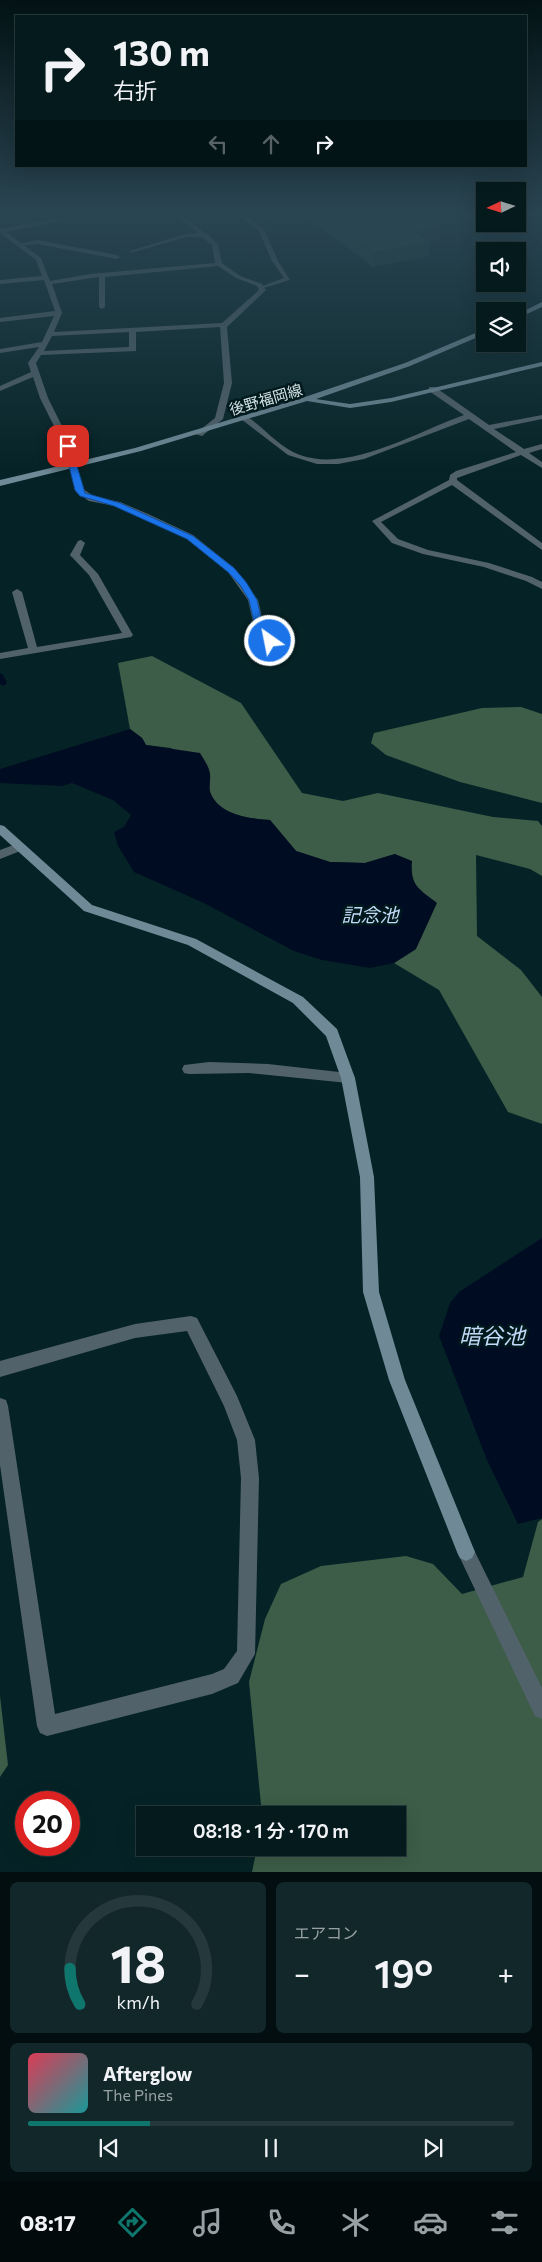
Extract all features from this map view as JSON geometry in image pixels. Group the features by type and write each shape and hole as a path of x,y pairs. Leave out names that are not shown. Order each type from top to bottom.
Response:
{"street":[{"path":"54,299 59,313 45,344 32,363 44,398 68,446 79,490 82,495 117,504 190,538 231,570 253,600 260,631 284,657"},
{"path":"102,299 102,307"},
{"path":"50,334 224,325 253,299"},
{"path":"526,312 542,304"},
{"path":"0,320 59,313"},
{"path":"200,434 220,419 228,383 224,325"},
{"path":"39,354 133,349 132,330"},
{"path":"308,400 380,374 476,335"},
{"path":"0,351 45,344"},
{"name":"後野福岡線","path":"1,482 73,468 200,434 308,400 350,406 391,400 542,364"},
{"path":"0,389 35,374"},
{"path":"432,390 542,466"},
{"path":"245,419 297,457 319,463 351,460 469,416"},
{"path":"486,428 542,417"},
{"path":"542,446 521,451 458,473 453,477 453,481 376,521 395,541 426,552 486,564 529,579 542,586"},
{"path":"453,481 542,547"},
{"path":"0,656 128,635 93,574 75,555 81,543"},
{"path":"17,592 33,650"},
{"path":"0,829 88,908 192,942 298,1000 332,1033 348,1078 367,1176 370,1292 397,1380 466,1552 542,1709"},
{"path":"0,855 19,847"},
{"path":"189,1069 212,1066 263,1068 348,1078"},
{"path":"0,1369 134,1331 190,1324 231,1402 246,1440 250,1478 250,1583 246,1654 231,1676 212,1684 46,1726 0,1406"}],"green space":[{"path":"152,656 241,703 302,793 343,801 378,793 493,817 538,821 542,826 542,876 530,869 476,855 477,936 521,970 542,997 542,1124 508,1112 439,990 394,963 416,949 415,887 411,873 395,854 365,863 330,862 296,851 270,820 245,817 220,806 210,793 210,773 171,748 146,745 142,738 130,729 118,663"},
{"path":"521,707 542,714 542,803 460,782 386,755 371,743 374,733 482,708"},
{"path":"542,1519 542,1872 252,1872 255,1856 406,1856 406,1806 261,1806 249,1682 265,1619 281,1584 321,1566 406,1556 433,1564 462,1594 523,1577 538,1522"},
{"path":"0,1696 8,1765 0,1777"}],"water":[{"name":"記念池","path":"130,729 142,738 146,745 200,753 209,768 210,792 215,801 221,807 236,814 270,820 296,851 330,862 365,863 395,854 412,861 414,882 437,903 416,949 394,963 370,968 322,960 294,951 204,903 134,872 118,846 114,832 124,827 131,815 113,800 72,783 62,786 0,783 0,769"},
{"name":"暗谷池","path":"542,1238 542,1518 518,1524 487,1460 439,1336 450,1303 459,1292"}],"waterway":[{"path":"0,677 3,682"}],"route":[{"path":"68,446 79,490 82,495 117,504 174,528 190,538 231,570 243,584 253,600 254,614 260,631 270,641"}]}
